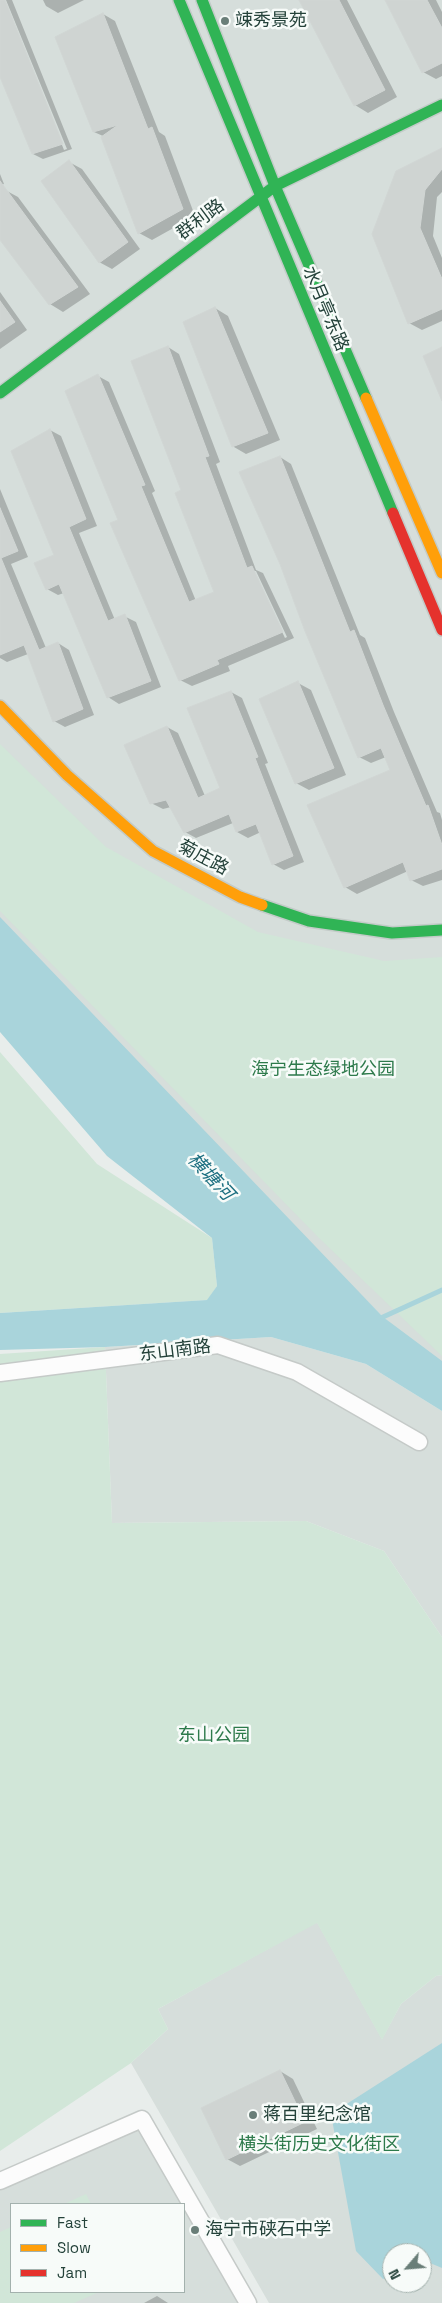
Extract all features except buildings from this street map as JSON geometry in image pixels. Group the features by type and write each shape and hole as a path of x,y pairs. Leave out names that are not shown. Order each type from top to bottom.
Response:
{"main road":[{"name":"水月亭东路","path":"179,0 260,198 442,630"},
{"name":"水月亭东路","path":"202,0 275,186 442,573"},
{"name":"群利路","path":"0,392 275,186 442,105"},
{"name":"菊庄路","path":"0,706 67,775 154,851 240,897 309,922 392,933 442,930"}],"street":[{"name":"东山南路","path":"0,1373 218,1345 298,1372 419,1442"},
{"path":"0,2181 142,2119 248,2303"}],"shaded area":[{"path":"0,0 442,0 442,1371 383,1317 0,938"},
{"path":"271,1337 366,1364 442,1411 442,1637 384,1551 306,1521 112,1523 105,1347"},
{"name":"横头街历史文化街区","path":"317,1922 382,2039 401,2004 436,1976 442,1975 442,2303 269,2303 131,2063 168,2029 158,2009"},
{"name":"海宁市硖石中学","path":"142,2119 248,2303 0,2303 0,2181"}],"green space":[{"name":"海宁生态绿地公园","path":"0,744 106,847 258,932 384,961 442,957 442,1356 319,1238 0,911"},
{"path":"0,1052 97,1164 212,1238 217,1286 208,1300 0,1313"},
{"name":"东山公园","path":"105,1347 112,1523 306,1521 384,1551 442,1637 442,1975 436,1976 401,2004 382,2040 317,1923 158,2009 168,2029 131,2063 0,2151 0,1354"},
{"path":"86,2194 90,2203 66,2203"},
{"path":"10,2227 10,2293 97,2293 74,2303 0,2303 0,2232"}],"water":[{"name":"横塘河","path":"0,917 383,1317 442,1361 442,1411 366,1364 271,1337 105,1347 0,1350 0,1313 207,1300 217,1286 212,1238 107,1156 0,1032"},
{"path":"442,2043 442,2268 432,2264 432,2243 382,2243 382,2278 356,2251 331,2114"}],"waterway":[{"path":"383,1317 442,1290"}],"traffic: fast":[{"path":"179,0 393,513"},
{"path":"202,0 275,186 366,398"},
{"path":"0,393 275,186 442,105"},
{"path":"262,905 309,921 392,933 442,930"}],"traffic: slow":[{"path":"366,398 442,573"},
{"path":"0,706 67,775 153,851 240,897 262,905"}],"traffic: jam":[{"path":"393,513 442,630"}],"place":[{"name":"竦秀景苑","path":"225,21"},
{"name":"蒋百里纪念馆","path":"253,2115"},
{"name":"海宁市硖石中学","path":"195,2230"}]}
